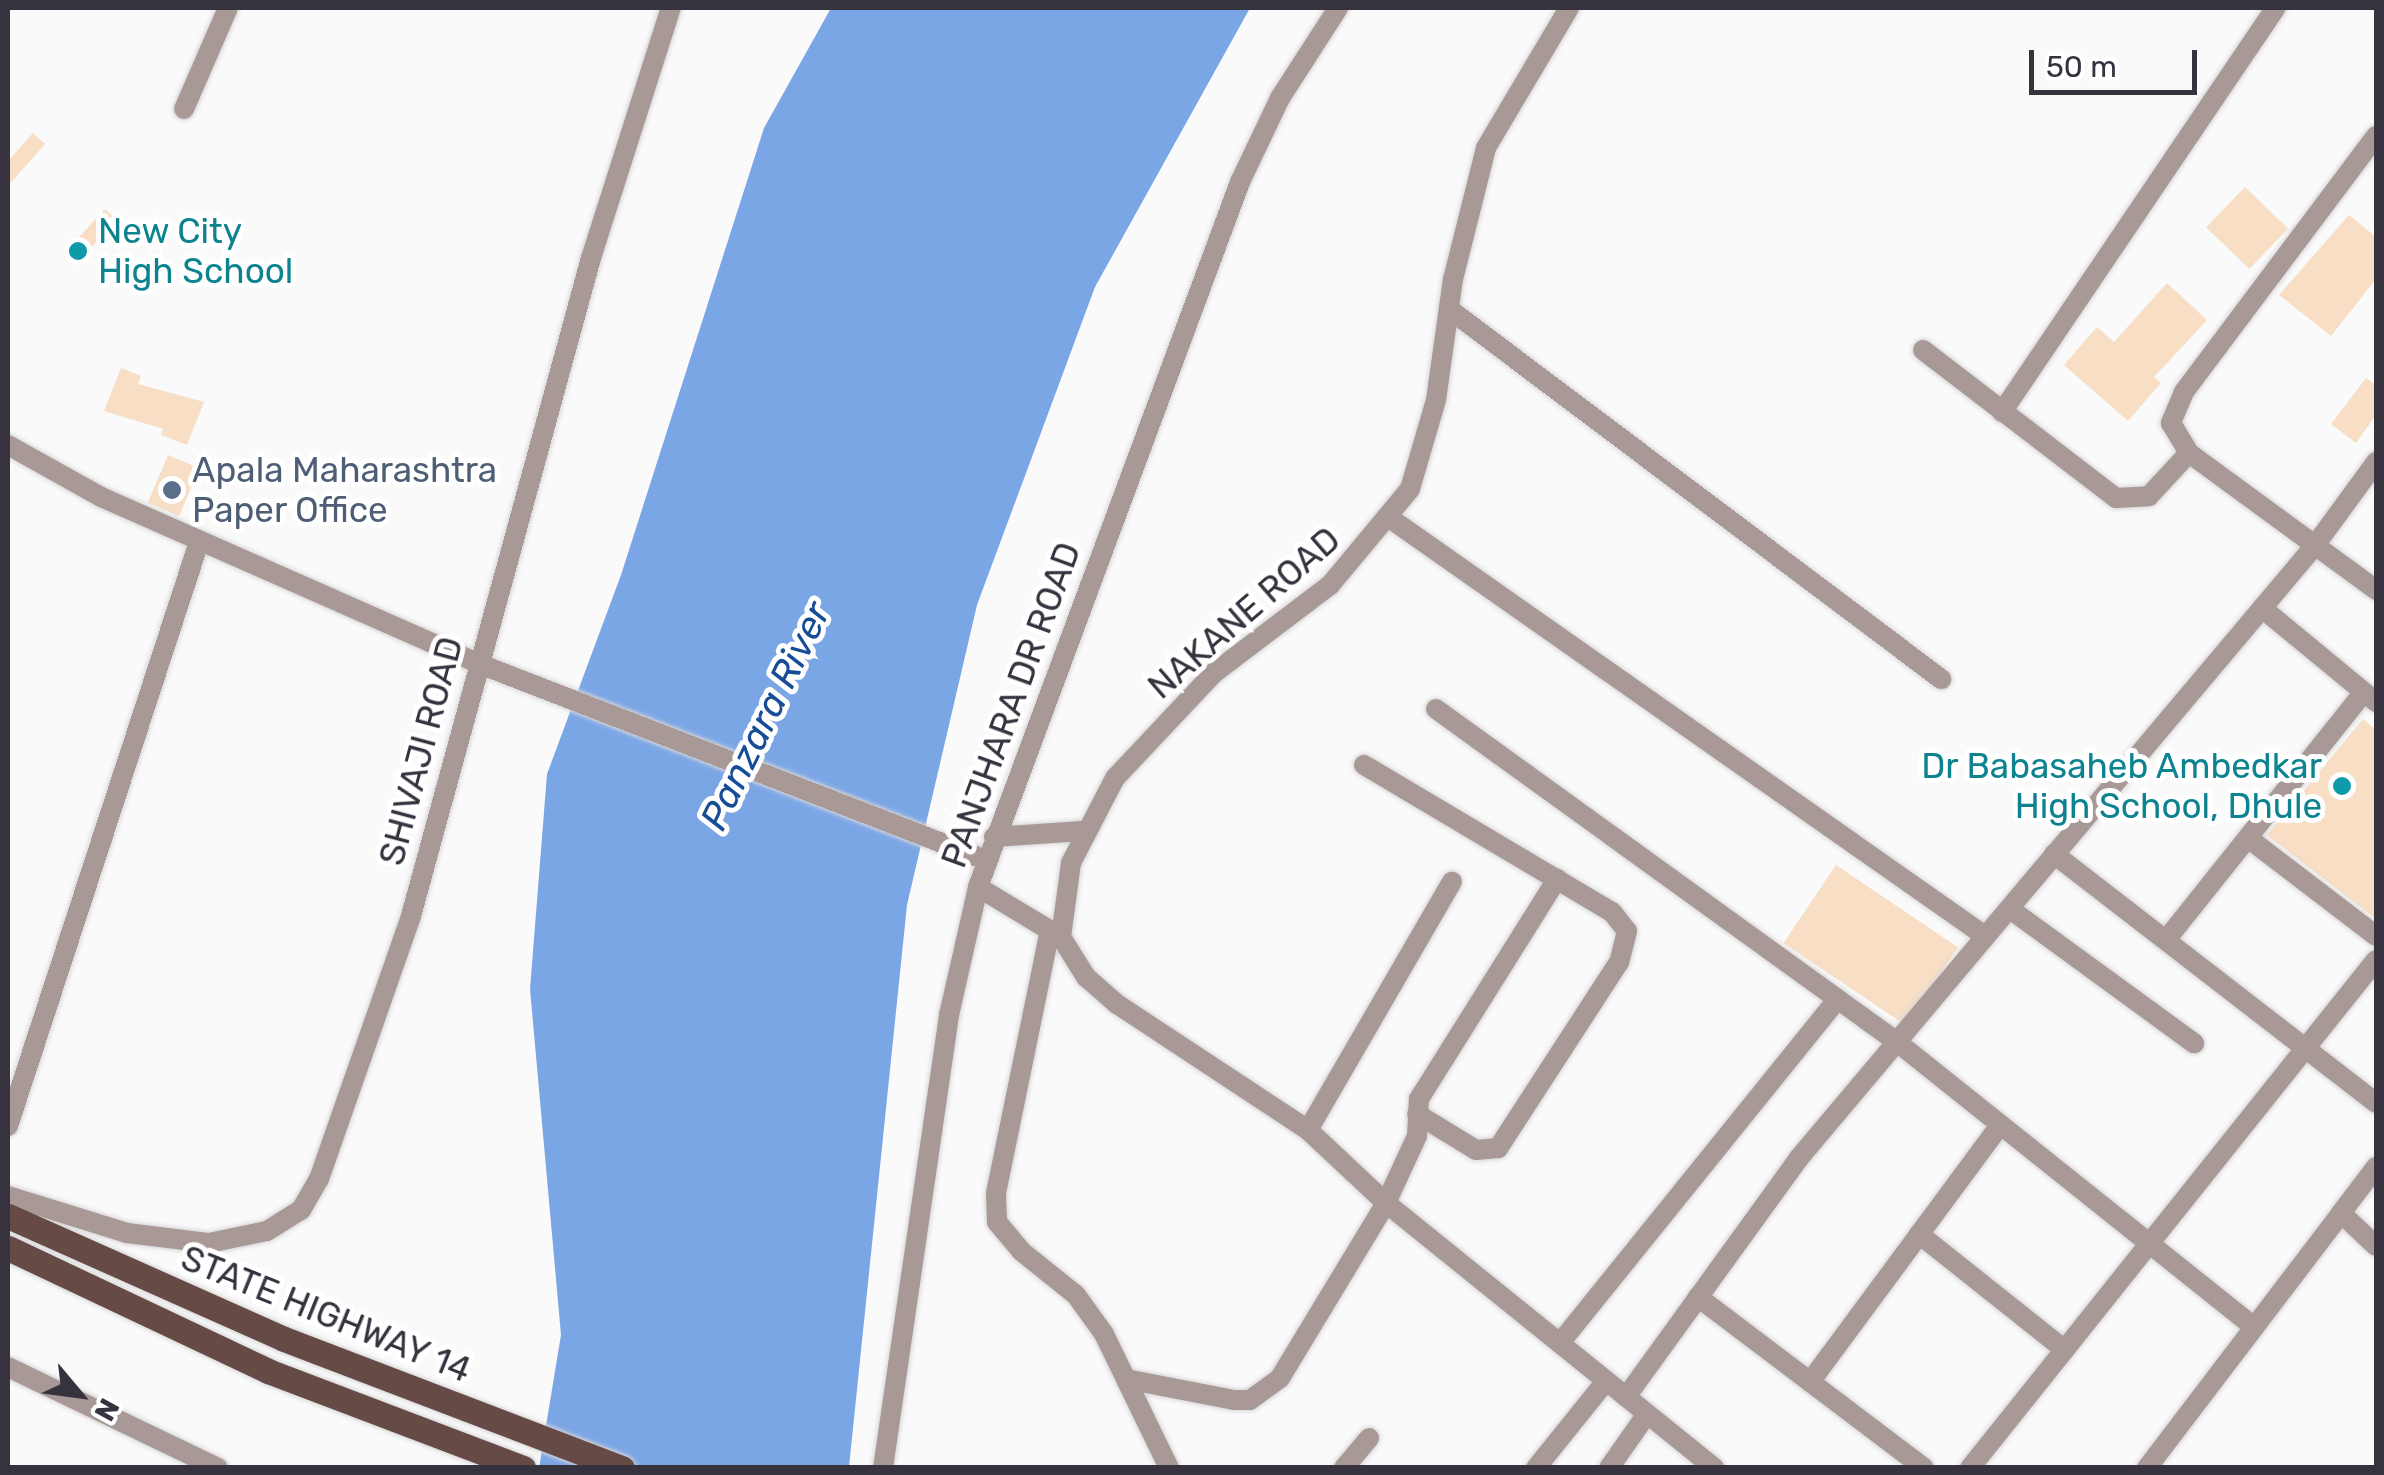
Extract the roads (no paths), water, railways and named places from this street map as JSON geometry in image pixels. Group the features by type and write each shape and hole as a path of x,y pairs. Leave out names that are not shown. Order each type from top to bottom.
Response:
{"main road":[{"name":"STATE HIGHWAY 14","path":"8,1216 284,1339 622,1468"},
{"name":"STATE HIGHWAY 14","path":"8,1248 268,1371 523,1468"}],"street":[{"path":"184,109 228,8"},
{"name":"SHIVAJI ROAD","path":"8,1196 112,1230 209,1243 267,1230 301,1210 320,1179 411,916 590,258 671,8"},
{"name":"PANJHARA DR ROAD","path":"882,1468 949,1015 986,860 1240,182 1280,98 1338,8"},
{"name":"NAKANE ROAD","path":"1126,1379 1076,1295 1021,1252 997,1222 996,1194 1082,831 1115,778 1214,673 1330,585 1390,519 1426,444 1449,309 1486,148 1569,8"},
{"path":"2002,412 2276,8"},
{"path":"2376,136 2174,408 2173,435 2189,453 2376,590"},
{"path":"1449,309 1941,679"},
{"path":"1923,350 2116,498 2149,496 2189,453"},
{"path":"8,445 199,542 477,663 986,860"},
{"path":"1626,1397 1799,1158 2316,544 2376,462"},
{"path":"1390,519 1985,936"},
{"path":"8,1126 199,542"},
{"path":"2166,940 2370,697 2262,608"},
{"path":"1436,709 1897,1042 2254,1328"},
{"path":"1364,765 1557,879 1623,922 1628,932 1619,962 1498,1148 1476,1150 1417,1114"},
{"path":"994,837 1082,831"},
{"path":"2248,838 2376,936"},
{"path":"2054,854 2376,1103"},
{"path":"1126,1379 1234,1400 1267,1392 1317,1322 1386,1203 1417,1136 1420,1099 1557,879"},
{"path":"1308,1130 1452,882"},
{"path":"978,886 1056,934 1086,977 1146,1026 1308,1130 1386,1203 1714,1468"},
{"path":"2010,908 2194,1042"},
{"path":"1970,1468 2376,960"},
{"path":"1560,1343 1838,999"},
{"path":"1810,1382 2000,1124"},
{"path":"2148,1468 2376,1167"},
{"path":"2341,1213 2376,1246"},
{"path":"1919,1234 2065,1350"},
{"path":"1698,1297 1924,1468"},
{"path":"8,1367 218,1468"},
{"path":"1126,1379 1169,1468"},
{"path":"1536,1468 1606,1381"},
{"path":"1609,1468 1647,1414"},
{"path":"1344,1468 1368,1438"}],"water":[{"name":"Panzara River","path":"831,8 1250,8 1095,287 977,605 907,905 849,1467 539,1468 561,1335 530,989 547,774 621,575 764,128"}],"place":[{"name":"New City High School","path":"78,251"},
{"name":"Apala Maharashtra Paper Office","path":"172,490"},
{"name":"Dr Babasaheb Ambedkar High School, Dhule","path":"2342,786"}]}
